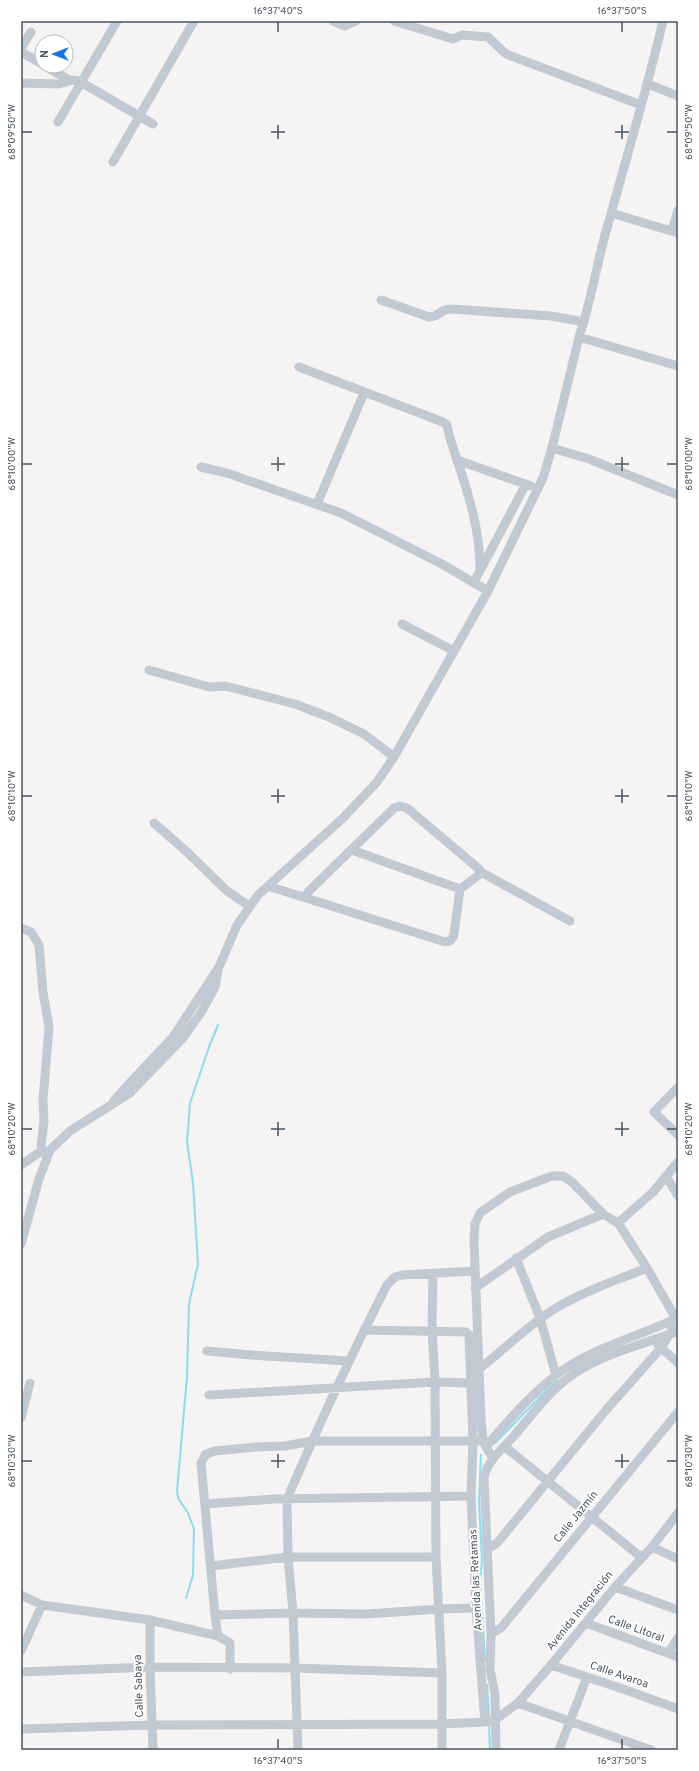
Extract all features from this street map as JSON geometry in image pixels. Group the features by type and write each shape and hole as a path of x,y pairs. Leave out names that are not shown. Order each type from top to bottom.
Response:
{"street":[{"path":"58,122 117,21"},
{"path":"113,162 194,21"},
{"path":"333,21 345,26 356,21"},
{"path":"394,21 453,39 462,35 488,37 506,54 641,106"},
{"path":"21,1165 37,1154 46,1151 70,1131 113,1102 173,1037 219,967 237,925 249,906 268,886 343,818 377,782 394,757 454,651 488,590 538,488 552,448 611,213 648,84 663,21"},
{"path":"21,48 31,32"},
{"path":"21,52 34,59"},
{"path":"59,74 69,80 82,82 153,124"},
{"path":"21,83 58,84 69,80"},
{"path":"648,84 678,96"},
{"path":"611,213 675,232 678,210"},
{"path":"381,300 429,317 434,317 444,309 451,309 551,316 584,322"},
{"path":"579,337 678,366"},
{"path":"299,367 443,422 447,425 448,436 458,460 474,514 480,547 480,570"},
{"path":"317,504 364,392"},
{"path":"552,448 589,459 678,494"},
{"path":"458,460 538,488"},
{"path":"201,467 227,473 341,513 440,563 488,590"},
{"path":"474,582 526,484"},
{"path":"402,624 454,651"},
{"path":"149,670 209,687 225,686 295,704 329,717 364,734 394,757"},
{"path":"305,897 309,891 394,808 402,806 407,808 478,867 479,871 570,920"},
{"path":"154,824 187,852 226,890 249,906"},
{"path":"352,850 460,889"},
{"path":"268,886 447,942 452,939 454,934 460,889 479,875 479,871"},
{"path":"21,928 31,932 38,945 43,992 49,1026 44,1085 44,1121 41,1146 46,1151"},
{"path":"678,1087 654,1112 678,1135"},
{"path":"21,1244 46,1151"},
{"path":"618,1223 653,1192 678,1162"},
{"path":"485,1722 476,1608 471,1496 481,1443 475,1288 475,1224 480,1213 510,1192 552,1176 563,1176 572,1182 603,1214 618,1223 647,1268 675,1319 672,1330 674,1332 606,1410 498,1542 487,1549"},
{"path":"666,1176 678,1196"},
{"path":"475,1288 548,1237 603,1214"},
{"path":"516,1258 540,1318 556,1375"},
{"path":"479,1369 540,1318 584,1294 647,1268"},
{"path":"298,1750 293,1612 288,1557 287,1500 348,1361 387,1285 395,1277 475,1271"},
{"path":"433,1273 432,1330 435,1382 434,1442 436,1557 442,1673 442,1750"},
{"path":"218,1636 201,1463 206,1454 216,1451 285,1446 312,1441 481,1443 556,1375 587,1356 675,1319"},
{"path":"364,1330 432,1330 466,1332 469,1335 470,1383 481,1443 493,1459"},
{"name":"Avenida las Retamas","path":"496,1750 495,1694 490,1670 491,1634 484,1478 486,1469 504,1446 568,1377 596,1362 674,1332"},
{"path":"653,1340 678,1362"},
{"path":"207,1351 348,1361"},
{"path":"209,1396 435,1382 470,1383"},
{"path":"21,1418 30,1383"},
{"name":"Calle Jazmín","path":"491,1634 500,1628 678,1412"},
{"path":"504,1446 641,1557"},
{"path":"205,1504 274,1499 471,1496"},
{"name":"Avenida Integración","path":"495,1720 518,1703 615,1587 641,1557 652,1547 678,1513"},
{"path":"652,1547 678,1559"},
{"path":"210,1566 288,1557 436,1557"},
{"path":"615,1587 678,1610"},
{"path":"21,1595 42,1605 150,1620 218,1636 230,1643 230,1669"},
{"path":"21,1651 42,1605"},
{"path":"215,1615 293,1612 367,1614 476,1608"},
{"name":"Calle Sabaya","path":"150,1620 153,1750"},
{"name":"Calle Litoral","path":"586,1623 678,1657"},
{"path":"668,1653 678,1638"},
{"name":"Calle Avaroa","path":"551,1665 678,1709"},
{"path":"21,1672 150,1667 230,1669 295,1668 442,1673"},
{"path":"559,1750 569,1720 587,1677"},
{"path":"518,1703 627,1740 651,1750"},
{"path":"21,1729 153,1724 442,1724 485,1722 495,1720"},
{"path":"623,1750 627,1740"}],"waterway":[{"path":"186,1598 193,1575 194,1529 188,1513 178,1498 177,1491 187,1377 189,1304 198,1264 193,1183 187,1142 190,1103 218,1025"},
{"path":"495,1443 557,1381"},
{"path":"481,1455 479,1501 482,1561 480,1580 485,1661"},
{"path":"487,1685 489,1715"},
{"path":"489,1727 490,1750"}]}
